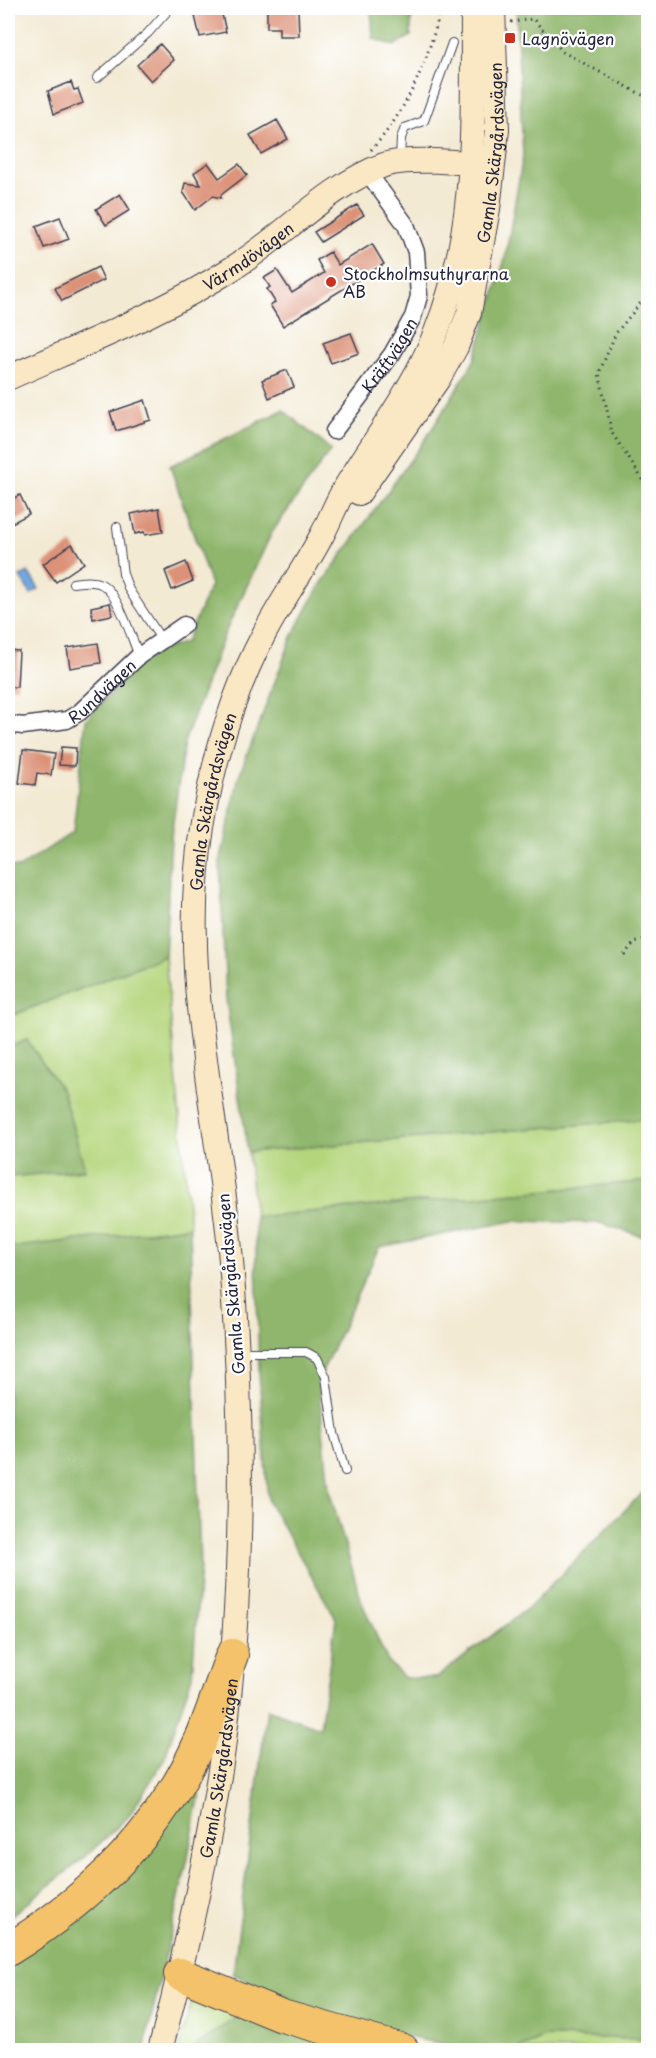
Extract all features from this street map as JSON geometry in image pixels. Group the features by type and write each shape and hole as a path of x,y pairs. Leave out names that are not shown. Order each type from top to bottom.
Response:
{"highway":[{"path":"8,1950 74,1904 108,1874 137,1843 162,1809 199,1741 231,1655"},
{"path":"180,1974 282,2016 402,2050"}],"main road":[{"name":"Gamla Skärgårdsvägen","path":"160,2050 180,1974 222,1750 231,1655 241,1465 230,1258 198,999 195,954 196,872 212,776 240,689 265,632 320,538 353,502 438,379 456,347 475,291 488,209 482,164 473,8"},
{"name":"Gamla Skärgårdsvägen","path":"482,164 496,130 500,15"},
{"name":"Värmdövägen","path":"8,378 112,332 225,273 339,190 369,162 386,165 400,162 482,164"}],"street":[{"name":"Kräftvägen","path":"334,431 392,354 412,317 419,296 416,252 406,225 369,162"},
{"name":"Rundvägen","path":"8,724 22,726 67,720 80,712 139,656 184,625"}],"lane":[{"path":"97,78 148,33 170,8"},
{"path":"400,162 401,138 405,128 424,121 452,43"},
{"path":"117,527 123,574 129,590 161,639"},
{"path":"73,583 89,581 102,584 111,592 139,656"},
{"path":"236,1352 306,1352 317,1358 326,1377 333,1433 345,1472"}],"path":[{"path":"369,162 400,114 414,87 435,32 441,8"},
{"path":"500,15 532,19 563,52 648,98"},
{"path":"648,294 616,333 599,373 612,433 648,488"},
{"path":"624,955 634,943 648,939"}],"green space":[{"path":"371,8 411,8 411,36 394,46 373,38"},
{"path":"516,8 648,8 648,1119 248,1152 226,999 220,862 239,776 292,637 319,587 427,437 474,361 505,259 523,156"},
{"path":"283,410 331,450 272,532 225,633 184,743 171,837 165,956 8,1017 8,866 19,868 73,832 86,719 142,661 161,650 186,642 211,585 170,466"},
{"path":"165,956 190,1227 8,1248 8,1177 84,1170 27,1040 8,1048 8,1017"},
{"path":"27,1040 62,1090 85,1169 8,1177 8,1048"},
{"path":"648,1119 648,1181 255,1217 248,1152"},
{"path":"648,1181 648,1238 600,1223 513,1221 379,1247 318,1381 329,1490 362,1603 388,1662 405,1678 436,1678 528,1608 648,1487 648,2039 546,2037 515,2050 475,2050 343,2025 233,1974 267,1709 320,1728 336,1619 268,1501 259,1373 255,1217"},
{"path":"190,1227 200,1569 192,1676 164,1760 128,1817 84,1858 8,1918 8,1248"},
{"path":"206,1761 187,1862 144,2050 8,2050 8,1962"},
{"path":"198,1996 245,2012 197,2045 195,2050 178,2050 192,2000"},
{"path":"245,2012 348,2050 195,2050 197,2045"},
{"path":"546,2037 648,2039 648,2050 515,2050"}],"water":[{"path":"28,572 39,589 31,594 20,577"}],"building":[{"path":"267,8 298,8 299,36 279,36 279,28 267,28"},
{"path":"221,10 226,32 200,37 195,16"},
{"path":"160,44 174,60 151,81 137,65"},
{"path":"71,82 74,90 78,89 83,103 54,114 48,91"},
{"path":"277,120 288,139 261,154 250,135"},
{"path":"208,163 219,178 239,164 247,175 221,195 221,198 213,196 195,210 183,192 185,183 201,185 194,173"},
{"path":"120,194 130,210 106,225 96,209"},
{"path":"357,205 364,215 321,242 314,232"},
{"path":"60,217 69,239 44,248 36,226"},
{"name":"Stockholmsuthyrarna AB","path":"372,244 384,264 283,326 270,305 275,302 267,289 270,287 264,278 277,270 292,293 324,273 317,260 330,252 338,265"},
{"path":"98,267 104,280 62,301 55,288"},
{"path":"351,333 359,353 331,363 323,343"},
{"path":"287,370 294,387 269,398 262,380"},
{"path":"145,400 151,420 116,431 110,412"},
{"path":"20,495 29,514 8,525 8,501"},
{"path":"159,508 163,532 135,534 131,514"},
{"path":"72,544 84,563 56,582 43,564"},
{"path":"186,562 193,581 172,590 165,571"},
{"path":"110,603 112,615 93,619 91,607"},
{"path":"98,643 101,663 70,668 67,648"},
{"path":"8,650 19,651 17,687 8,687"},
{"path":"61,747 76,748 75,766 59,765"},
{"path":"23,750 54,754 51,775 37,773 35,785 19,783"}],"place":[{"name":"Lagnövägen","path":"510,38"},
{"name":"Stockholmsuthyrarna AB","path":"331,282"}]}
